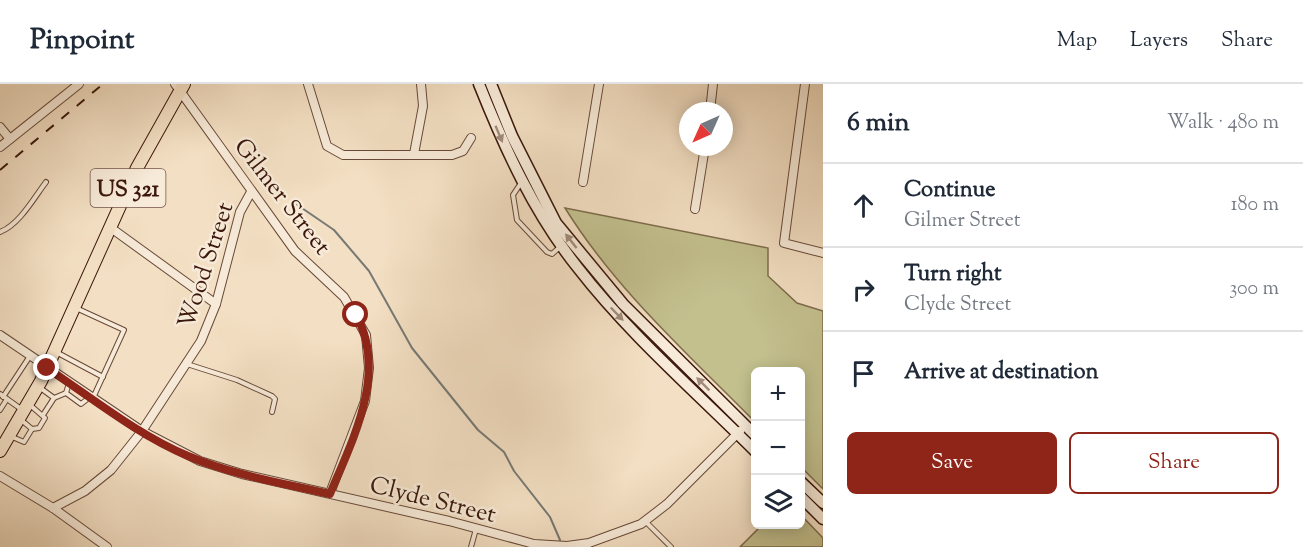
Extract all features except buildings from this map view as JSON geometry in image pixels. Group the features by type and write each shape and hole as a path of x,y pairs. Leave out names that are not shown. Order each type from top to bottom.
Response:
{"main road":[{"path":"479,84 561,246 619,316 741,430 751,434"},
{"path":"491,84 527,179 556,223 605,284 741,430 751,445"},
{"name":"US 321","path":"4,441 39,386 137,168 179,87"},
{"path":"805,485 823,503"},
{"path":"805,500 823,519"}],"street":[{"path":"0,147 79,84"},
{"path":"308,84 327,146 333,152 343,155 452,155 463,151 471,138"},
{"path":"414,154 423,106 421,84"},
{"path":"583,182 599,84"},
{"path":"711,102 713,84"},
{"path":"805,84 784,243 823,253"},
{"name":"Gilmer Street","path":"179,87 251,192 295,251 344,297 366,335 369,368 365,401 330,494"},
{"path":"0,127 10,139"},
{"path":"695,209 704,156"},
{"name":"Wood Street","path":"53,508 85,491 111,470 142,431 201,341 216,304 240,213 251,192"},
{"path":"111,228 216,304"},
{"name":"Clyde Street","path":"0,335 142,431 186,455 220,468 476,528 534,544 567,546 600,540 645,522 675,496 741,430"},
{"path":"0,476 53,508 107,547"},
{"path":"89,547 95,538"}],"lane":[{"path":"527,179 513,195 517,220 547,252 552,254 561,246"},
{"path":"0,232 6,230 46,182"},
{"path":"66,393 81,404 92,398 124,330 75,307"},
{"path":"55,352 103,377"},
{"path":"0,410 3,397 30,356"},
{"path":"187,363 237,380 272,396 275,399 272,412"},
{"path":"66,393 69,383"},
{"path":"39,386 54,398"},
{"path":"32,429 39,428 45,418 43,415 54,398 66,393"},
{"path":"3,397 24,411 43,415"},
{"path":"24,411 32,429"},
{"path":"4,441 24,442 32,429"},
{"path":"645,522 671,547"},
{"path":"471,547 476,528"}],"shaded area":[{"path":"565,208 768,248 768,276 797,303 823,311 823,489 805,471 805,367 751,367 751,418 630,294 585,238"},
{"path":"805,519 823,538 823,547 740,547 758,529 805,529"}],"waterway":[{"path":"296,204 334,230 369,271 412,348 478,430 504,452 514,471 550,517 560,540"}],"railway":[{"path":"0,170 103,84"}],"route":[{"path":"47,368 142,431 186,455 242,474 330,494 348,453 365,401 369,346 356,315"}]}
